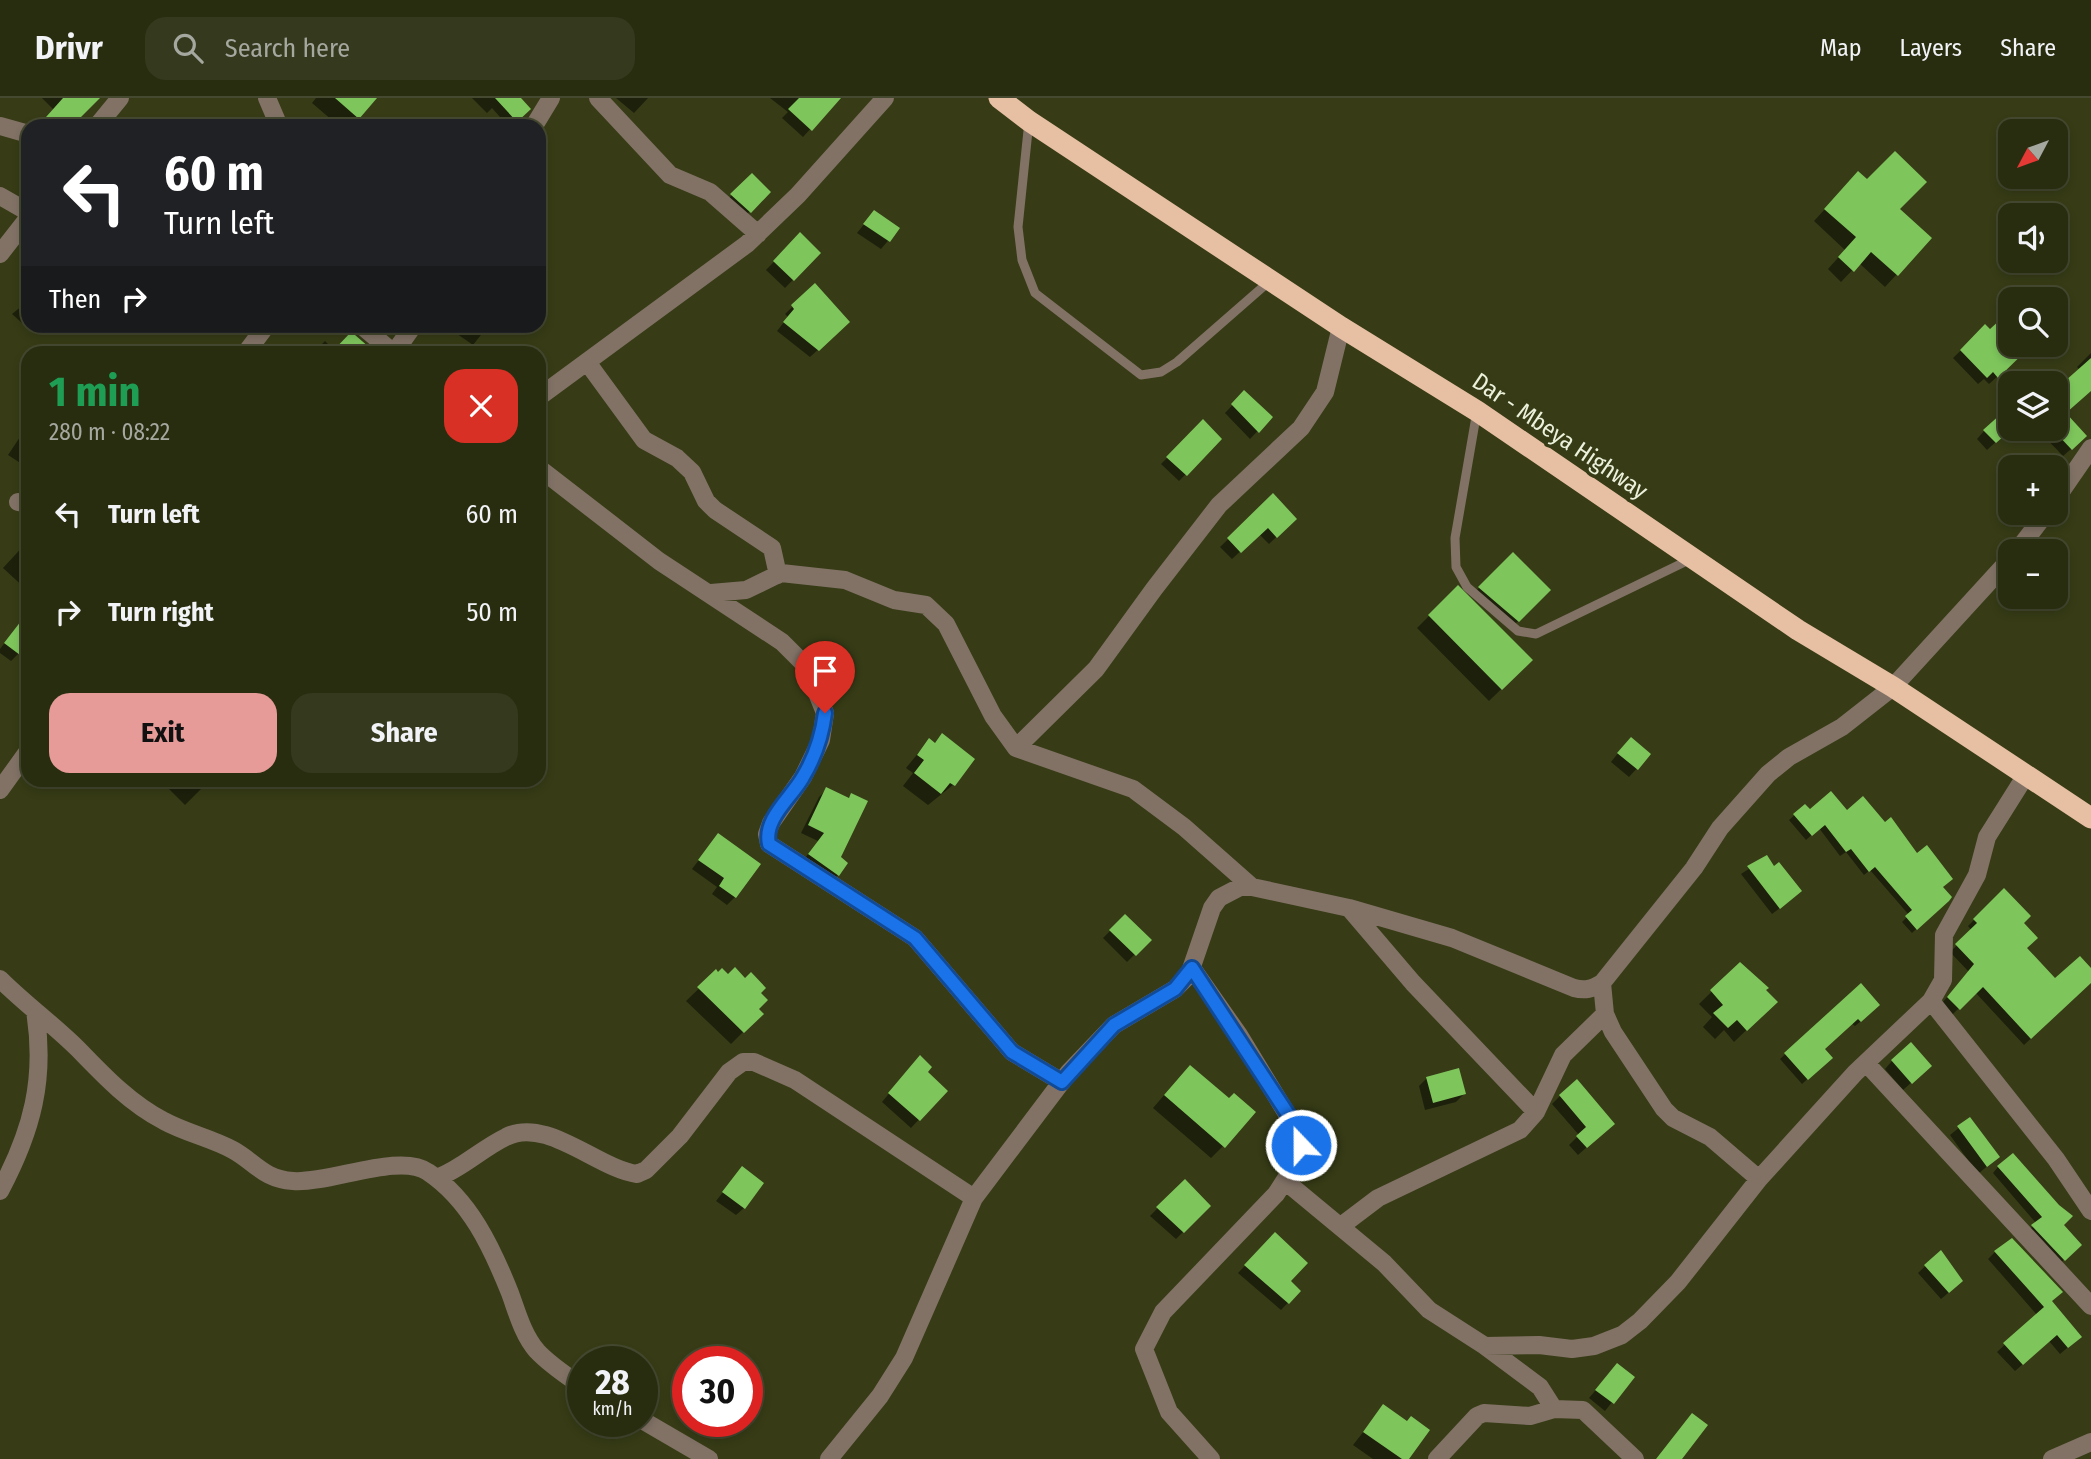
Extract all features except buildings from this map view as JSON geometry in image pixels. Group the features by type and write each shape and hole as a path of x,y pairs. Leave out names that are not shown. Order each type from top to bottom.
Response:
{"highway":[{"name":"Dar - Mbeya Highway","path":"999,98 1029,121 1341,327 1477,411 1798,630 1894,687 2091,818"}],"street":[{"path":"103,119 120,98"},
{"path":"267,98 276,119"},
{"path":"538,119 551,98"},
{"path":"598,98 670,175 710,192 758,234"},
{"path":"546,392 700,281 758,234 798,195 885,98"},
{"path":"0,126 21,132"},
{"path":"0,196 21,208"},
{"path":"0,254 21,227"},
{"path":"1016,748 1096,669 1219,505 1301,428 1325,393 1341,327"},
{"path":"370,333 386,346"},
{"path":"587,362 644,440 677,458 692,472 706,501 715,510 772,548 778,575"},
{"path":"2068,482 2091,448"},
{"path":"546,474 659,561 711,593 796,654 816,686 825,713 821,740 803,777 771,823 767,834 769,844 915,938 1012,1052 1062,1082"},
{"path":"2026,539 2037,525"},
{"path":"829,1459 880,1396 904,1358 974,1198 1062,1082 1114,1025 1175,989 1192,968 1212,908 1219,898 1240,887 1252,887 1349,908 1452,937 1574,988 1587,990 1602,983 1694,868 1720,828 1768,774 1789,757 1842,727 1894,687 1998,572"},
{"path":"711,593 746,590 778,575 845,580 894,600 926,605 946,624 999,726 1016,748 1133,789 1184,827 1252,887"},
{"path":"0,790 21,761"},
{"path":"1485,1346 1539,1345 1572,1349 1594,1346 1622,1335 1678,1282 1759,1179 1866,1063 1931,1001 1943,980 1944,935 1977,875 1987,837 2026,775"},
{"path":"1349,908 1413,983 1536,1112"},
{"path":"1192,968 1299,1131 1301,1145 1284,1181 1163,1312 1144,1349 1169,1412 1211,1459"},
{"path":"0,979 98,1072 142,1108 166,1122 236,1151 267,1175 293,1181 344,1177 401,1164 425,1169 437,1178 468,1212 495,1254 526,1335 536,1350 567,1374"},
{"path":"1602,983 1605,1014 1613,1031 1664,1109 1673,1118 1710,1137 1759,1179"},
{"path":"1931,1001 2056,1159 2091,1211"},
{"path":"0,1191 32,1116 39,1067 34,1011"},
{"path":"1341,1226 1378,1198 1520,1130 1536,1112 1563,1055 1605,1014"},
{"path":"437,1178 458,1170 506,1136 519,1132 562,1142 613,1167 637,1174 646,1170 680,1136 729,1072 743,1062 754,1062 795,1080 974,1198"},
{"path":"1866,1063 2091,1306"},
{"path":"1284,1181 1384,1263 1429,1310 1485,1346 1540,1387 1554,1409"},
{"path":"1437,1459 1480,1415 1530,1416 1554,1409 1583,1410 1636,1459"},
{"path":"658,1429 709,1459"},
{"path":"2052,1459 2091,1442"}],"lane":[{"path":"1029,121 1018,227 1022,260 1035,293 1141,375 1161,372 1177,362 1272,279"},
{"path":"1477,411 1455,538 1456,567 1467,587 1518,631 1536,634 1694,558"}],"route":[{"path":"825,713 821,740 803,777 771,823 767,834 769,844 915,938 1012,1052 1062,1082 1114,1025 1175,989 1192,968 1239,1035 1299,1131 1301,1145"}]}
